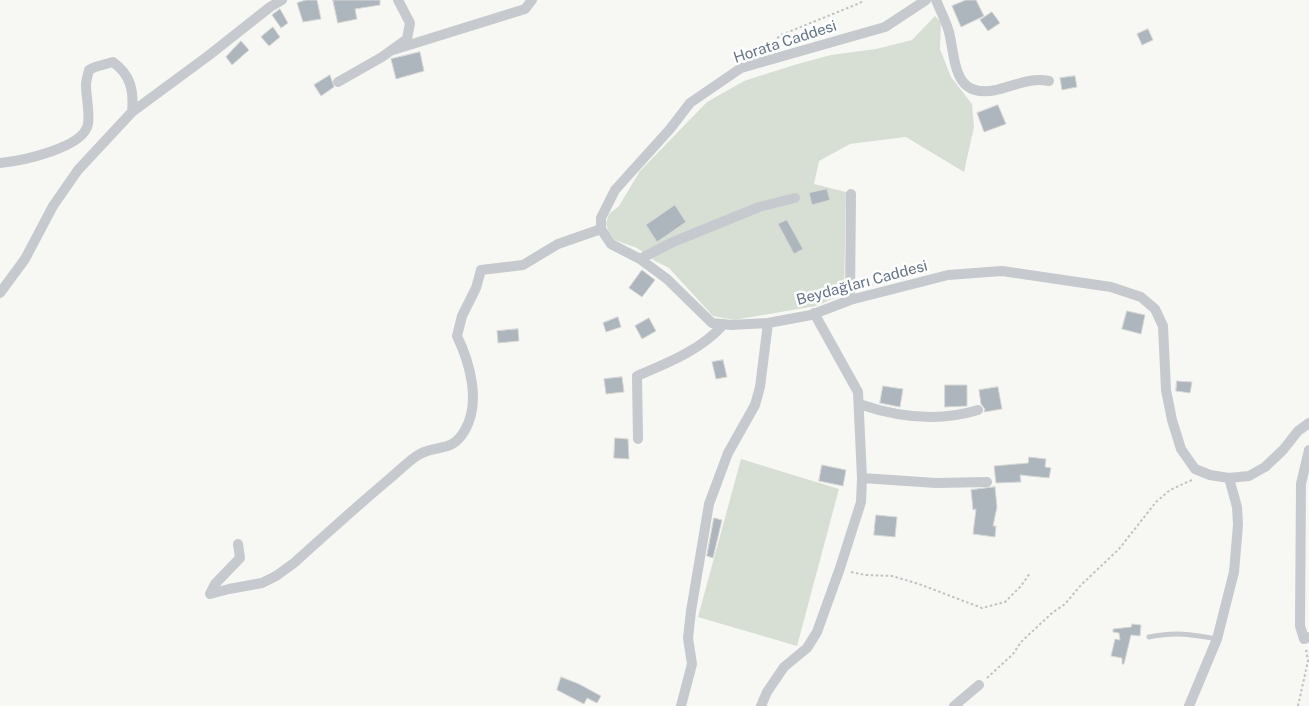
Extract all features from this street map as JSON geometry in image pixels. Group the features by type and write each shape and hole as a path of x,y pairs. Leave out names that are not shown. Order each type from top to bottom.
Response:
{"street":[{"path":"0,293 25,259 53,206 78,170 132,112 270,7 282,0"},
{"path":"338,82 407,39 410,23 398,0"},
{"path":"392,50 525,9 532,0"},
{"name":"Horata Caddesi","path":"601,229 601,218 615,190 670,129 690,103 741,68 885,27 926,0"},
{"path":"936,0 949,32 953,62 967,88 975,91 988,91 1030,81 1049,81"},
{"path":"0,163 36,156 70,144 79,137 88,126 86,84 89,70 95,66 113,62 123,69 129,78 133,102 132,112"},
{"path":"850,300 851,194"},
{"path":"640,259 673,242 759,206 795,198"},
{"path":"238,544 240,558 216,584 210,594 262,582 276,576 294,563 420,454 454,445 470,420 473,389 466,354 457,336 462,316 473,295 481,270 523,265 558,244 601,229"},
{"name":"Beydağları Caddesi","path":"601,229 611,244 640,259 667,280 712,322 731,326 768,323 814,314 850,300 948,275 1002,271 1111,287 1141,297 1155,308 1162,326 1166,390 1172,420 1181,449 1195,468 1229,478 1249,476 1264,467 1283,450 1298,431 1309,423"},
{"path":"762,706 766,692 784,667 807,648 817,632 840,568 860,502 862,478 858,392 814,314"},
{"path":"681,706 692,664 688,638 709,504 728,453 755,405 760,387 768,323"},
{"path":"638,439 637,376 680,358 714,335 724,324"},
{"path":"859,404 878,411 910,417 967,414 978,410"},
{"path":"1306,638 1300,626 1301,484 1309,450"},
{"path":"862,478 936,483 987,482"},
{"path":"1189,706 1217,639 1234,572 1238,526 1237,507 1229,478"},
{"path":"954,706 979,685"}],"lane":[{"path":"1149,637 1183,633 1217,639"}],"path":[{"path":"761,52 781,35 864,0"},
{"path":"979,685 1013,654 1021,642 1052,613 1065,604 1081,585 1119,549 1156,502 1170,490 1192,481 1202,471"},
{"path":"840,568 865,575 892,576 919,584 982,608 1005,602 1021,586 1030,573"},
{"path":"1298,706 1308,661 1306,638"}],"shaded area":[{"path":"935,16 941,22 940,49 951,77 972,104 974,127 964,172 906,137 850,144 819,161 814,184 846,192 844,294 816,306 734,320 713,316 669,268 637,248 615,240 608,231 606,223 609,214 619,206 640,171 707,102 744,81 794,65 831,55 876,49 912,40"},
{"path":"741,459 839,489 797,646 698,617"}],"building":[{"path":"306,0 317,0 321,19 303,22 297,3"},
{"path":"333,0 380,0 380,5 355,9 357,19 338,23"},
{"path":"966,0 976,0 984,16 961,27 952,6"},
{"path":"280,9 288,23 281,28 272,15"},
{"path":"992,12 1000,23 988,31 980,20"},
{"path":"273,27 280,37 269,46 261,37"},
{"path":"1148,29 1153,40 1142,45 1137,34"},
{"path":"241,41 249,50 232,65 226,57"},
{"path":"420,52 424,71 396,79 391,59"},
{"path":"330,75 334,87 321,96 314,85"},
{"path":"1075,76 1077,87 1062,90 1060,78"},
{"path":"998,105 1006,124 984,132 977,113"},
{"path":"827,189 830,200 812,205 809,193"},
{"path":"675,205 686,222 657,242 646,225"},
{"path":"787,220 803,249 794,254 778,224"},
{"path":"642,270 655,280 642,297 629,288"},
{"path":"1127,311 1145,315 1141,334 1122,329"},
{"path":"618,317 621,327 606,332 603,323"},
{"path":"649,318 656,331 642,339 635,326"},
{"path":"518,329 519,341 498,343 497,331"},
{"path":"723,360 727,377 716,379 712,362"},
{"path":"622,377 624,392 606,394 604,379"},
{"path":"1177,381 1192,382 1190,393 1176,391"},
{"path":"945,385 967,385 967,406 945,407"},
{"path":"883,386 903,389 900,407 880,403"},
{"path":"998,387 1002,409 984,412 985,409 981,404 979,390"},
{"path":"615,438 628,439 629,459 614,458"},
{"path":"1029,457 1046,459 1045,467 1051,468 1049,478 1020,475 1021,482 996,483 994,466 1028,463"},
{"path":"822,465 846,470 843,486 819,481"},
{"path":"995,487 997,507 993,526 996,526 995,537 973,534 976,509 973,510 971,490"},
{"path":"876,515 897,517 895,537 874,535"},
{"path":"714,518 722,520 713,558 707,556"},
{"path":"1132,624 1141,625 1140,636 1131,635 1124,664 1122,664 1122,658 1111,656 1115,639 1120,640 1119,633 1113,632 1113,629 1131,627"},
{"path":"561,677 601,696 597,703 587,698 584,704 557,690"}]}
